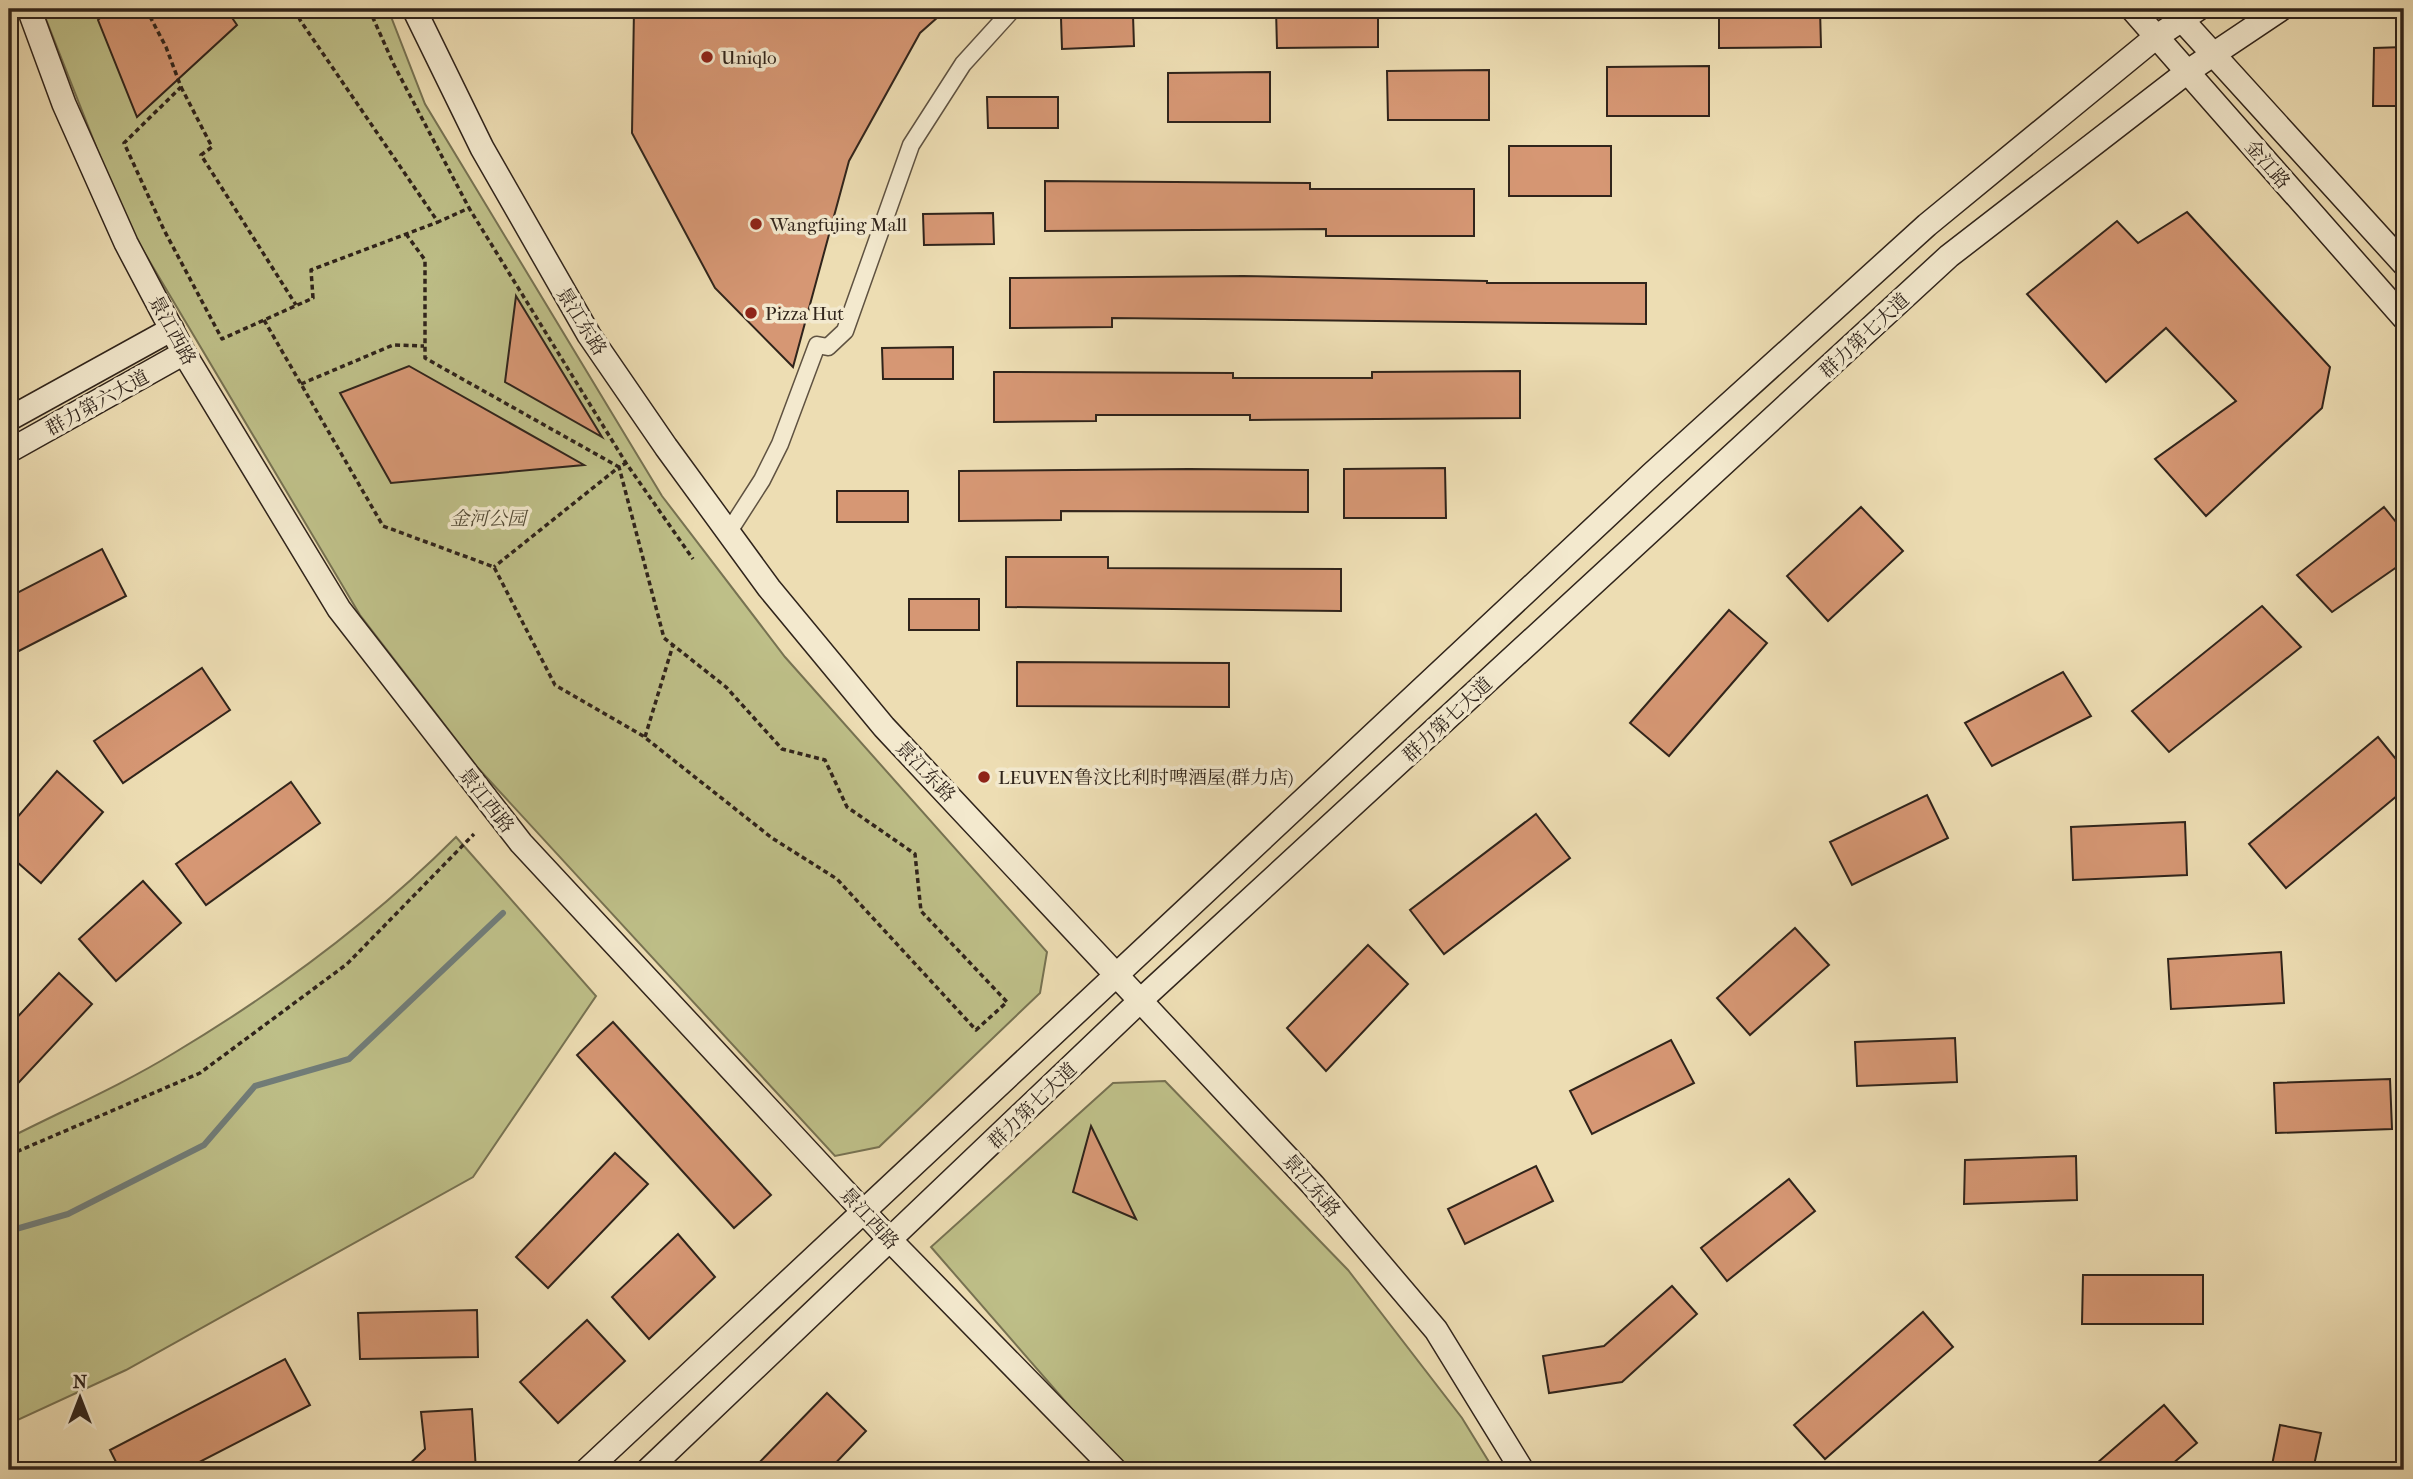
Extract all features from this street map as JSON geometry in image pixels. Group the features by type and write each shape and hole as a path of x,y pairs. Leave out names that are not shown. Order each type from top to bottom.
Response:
{"main road":[{"name":"景江西路","path":"29,9 64,104 93,172 184,353 339,609 521,843 891,1241 1115,1470"},
{"name":"景江东路","path":"414,9 482,148 589,335 785,608 884,727 1118,973 1313,1185 1436,1330 1522,1470"},
{"name":"金江路","path":"2132,9 2404,318"},
{"name":"群力第七大道","path":"648,1470 1142,999 1949,256 2187,72 2281,9"},
{"name":"金江路","path":"2184,12 2214,53 2404,264"},
{"name":"群力第七大道","path":"587,1470 1652,474 1927,225 2184,12"},
{"name":"群力第六大道","path":"9,419 172,329"},
{"name":"群力第六大道","path":"9,451 184,353"}],"street":[{"path":"729,533 762,480 780,444 817,345 828,347 845,331 911,145 963,64 1013,9"}],"path":[{"path":"146,9 212,147 201,155 296,305"},
{"path":"296,9 300,20 438,222"},
{"path":"369,9 430,138 469,208 626,463 693,559"},
{"path":"181,87 124,143 164,230 222,339 313,298 311,270 469,208"},
{"path":"264,320 383,526 494,567 555,685 645,738 772,838 838,879 976,1030 1007,1002 921,911 915,854 847,807 825,761 782,749 726,687 664,638 619,467 425,358 425,260 406,234"},
{"path":"301,384 393,345 425,346"},
{"path":"494,567 626,463"},
{"path":"645,738 673,645"},
{"path":"9,1155 200,1073 347,964 474,834"}],"green space":[{"name":"金河公园","path":"42,9 388,9 425,104 662,496 785,657 1047,952 1040,993 879,1147 835,1156 478,768 360,615 125,220"},
{"path":"456,837 596,996 473,1177 126,1370 9,1424 9,1138 113,1087 212,1030 322,954 391,898"},
{"path":"1165,1081 1348,1270 1462,1418 1494,1470 1125,1470 931,1247 1113,1083"}],"building":[{"path":"109,9 226,9 237,25 137,117 98,20"},
{"name":"Wangfujing Mall","path":"634,9 947,9 920,33 849,161 793,367 715,288 632,133"},
{"path":"1276,9 1378,9 1378,47 1277,48"},
{"path":"1719,9 1820,9 1821,47 1719,48"},
{"path":"1133,15 1134,46 1062,49 1061,18"},
{"path":"2404,47 2404,106 2373,106 2374,48"},
{"path":"1709,66 1709,116 1607,116 1607,67"},
{"path":"1489,70 1489,120 1388,120 1387,71"},
{"path":"1270,72 1270,122 1168,122 1168,73"},
{"path":"987,97 1058,97 1058,128 988,128"},
{"path":"1509,146 1611,146 1611,196 1509,196"},
{"path":"1045,181 1310,183 1310,189 1474,189 1474,236 1326,236 1326,229 1045,231"},
{"path":"2187,212 2330,367 2322,408 2206,516 2155,459 2236,401 2166,328 2106,382 2027,294 2117,221 2138,243"},
{"path":"993,213 994,244 924,245 923,214"},
{"path":"1243,276 1487,283 1646,283 1646,324 1112,318 1112,327 1010,328 1010,278"},
{"path":"516,296 602,437 505,382"},
{"path":"953,347 953,379 883,379 882,348"},
{"path":"409,366 584,465 391,483 340,393"},
{"path":"1520,371 1520,418 1250,420 1250,415 1096,415 1096,421 994,422 994,372 1233,373 1233,378 1372,378 1372,372"},
{"path":"1445,468 1446,518 1344,518 1344,469"},
{"path":"1308,470 1308,512 1061,511 1061,520 959,521 959,471"},
{"path":"837,491 908,491 908,522 837,522"},
{"path":"1861,507 1903,551 1828,621 1787,576"},
{"path":"2384,507 2404,532 2404,562 2332,612 2297,575"},
{"path":"102,549 126,596 9,656 9,597"},
{"path":"1006,557 1108,557 1108,568 1341,569 1341,611 1006,607"},
{"path":"909,599 979,599 979,630 909,630"},
{"path":"2262,606 2301,647 2169,752 2132,711"},
{"path":"1729,610 1767,643 1669,756 1630,723"},
{"path":"1017,662 1229,663 1229,707 1017,706"},
{"path":"202,668 230,710 123,783 94,741"},
{"path":"2063,672 2091,716 1992,766 1965,723"},
{"path":"2378,737 2404,769 2404,790 2286,888 2249,844"},
{"path":"57,771 103,812 41,883 9,855 9,827"},
{"path":"291,782 320,823 206,905 176,864"},
{"path":"1927,795 1948,838 1852,885 1830,842"},
{"path":"1536,814 1570,858 1444,954 1410,910"},
{"path":"2185,822 2187,875 2073,880 2071,827"},
{"path":"143,881 181,923 116,981 79,939"},
{"path":"1795,928 1829,965 1750,1035 1717,998"},
{"path":"1368,945 1408,984 1326,1071 1287,1028"},
{"path":"2281,952 2284,1003 2171,1009 2168,959"},
{"path":"59,973 92,1004 9,1093 9,1026"},
{"path":"613,1022 771,1195 734,1228 577,1055"},
{"path":"1955,1038 1957,1082 1857,1086 1855,1042"},
{"path":"1671,1040 1694,1083 1592,1134 1570,1091"},
{"path":"2390,1079 2392,1129 2276,1133 2274,1083"},
{"path":"1091,1126 1136,1219 1073,1192"},
{"path":"615,1153 648,1184 548,1288 516,1257"},
{"path":"2076,1156 2077,1200 1964,1204 1965,1160"},
{"path":"1536,1166 1553,1201 1465,1244 1448,1209"},
{"path":"1789,1179 1815,1211 1727,1281 1701,1248"},
{"path":"678,1234 715,1277 649,1339 612,1297"},
{"path":"2083,1275 2203,1275 2203,1324 2082,1324"},
{"path":"1672,1286 1697,1314 1622,1382 1549,1393 1543,1356 1604,1346"},
{"path":"477,1310 478,1357 360,1359 358,1313"},
{"path":"1923,1312 1953,1347 1825,1459 1794,1425"},
{"path":"587,1320 625,1361 558,1423 520,1382"},
{"path":"285,1359 310,1405 184,1470 120,1470 110,1450"},
{"path":"827,1393 866,1431 829,1470 752,1470"},
{"path":"2164,1405 2197,1443 2165,1470 2089,1470"},
{"path":"472,1409 476,1470 403,1470 425,1449 421,1412"},
{"path":"2280,1425 2321,1433 2313,1470 2271,1470"}],"waterway":[{"path":"9,1231 68,1214 204,1145 255,1086 349,1059 503,913"}],"place":[{"name":"Uniqlo","path":"707,57"},
{"name":"Wangfujing Mall","path":"756,224"},
{"name":"Pizza Hut","path":"751,313"},
{"name":"LEUVEN鲁汶比利时啤酒屋(群力店)","path":"984,777"}]}
